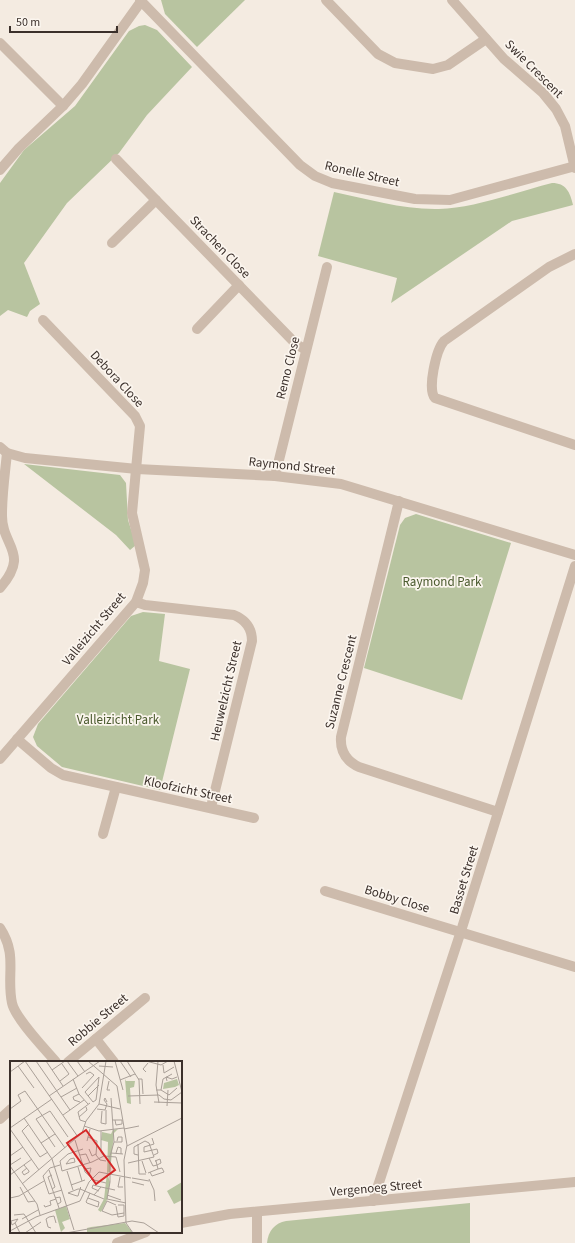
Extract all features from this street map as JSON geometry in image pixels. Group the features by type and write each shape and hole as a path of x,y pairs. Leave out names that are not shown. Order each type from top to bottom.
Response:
{"street":[{"path":"0,170 18,148 63,106 82,84 141,0"},
{"name":"Ronelle Street","path":"141,0 300,165 323,180 408,198 450,200 575,167"},
{"name":"Swie Crescent","path":"326,0 378,54 395,63 434,69 448,65 486,39"},
{"name":"Swie Crescent","path":"452,0 510,65 543,93 556,109 564,126 575,167"},
{"path":"0,43 63,106"},
{"name":"Strachen Close","path":"116,159 296,344 306,350"},
{"path":"112,243 156,200"},
{"path":"575,254 549,267 444,341 437,352 431,391 435,398 575,445"},
{"name":"Remo Close","path":"275,476 327,267"},
{"path":"197,329 239,285"},
{"name":"Debora Close","path":"43,320 138,421 141,431 137,469"},
{"path":"0,588 11,575 14,561 14,555 2,516 4,450"},
{"name":"Raymond Street","path":"4,450 25,458 137,469 275,476 341,484 575,555"},
{"name":"Valleizicht Street","path":"0,759 136,602 143,583 145,570 132,513 137,469"},
{"name":"Suzanne Crescent","path":"399,501 341,737 341,749 346,758 359,767 498,812"},
{"name":"Basset Street","path":"373,1201 461,932 575,566"},
{"name":"Heuwelzicht Street","path":"136,602 145,605 234,615 243,620 250,629 252,641 211,807"},
{"name":"Kloofzicht Street","path":"17,739 51,768 63,775 116,788 211,807 254,818"},
{"path":"103,834 116,788"},
{"name":"Bobby Close","path":"325,891 575,968"},
{"path":"0,928 11,951 11,993 15,1012 55,1061"},
{"name":"Robbie Street","path":"69,1061 145,998"},
{"path":"96,1039 113,1061"},
{"path":"0,1118 10,1110"},
{"name":"Vergenoeg Street","path":"182,1223 230,1214 575,1182"},
{"path":"257,1212 257,1243"},
{"path":"116,1243 143,1233"}],"green space":[{"path":"161,0 245,0 197,47 165,14"},
{"path":"145,25 157,30 192,67 147,115 119,153 67,203 24,263 40,304 30,311 27,317 8,310 0,316 0,183 24,150 75,106 129,31"},
{"path":"552,183 557,183 567,189 573,205 512,221 391,303 397,278 318,256 334,192 399,206 439,209 481,203"},
{"path":"24,464 120,475 126,483 128,520 136,545 130,550 116,535"},
{"name":"Raymond Park","path":"416,514 511,543 462,700 364,668 400,525 405,518"},
{"name":"Valleizicht Park","path":"143,612 165,614 159,661 190,669 160,790 62,767 37,746 33,737 38,724 131,616"},
{"path":"470,1203 470,1243 267,1243 273,1228 286,1221"}]}
